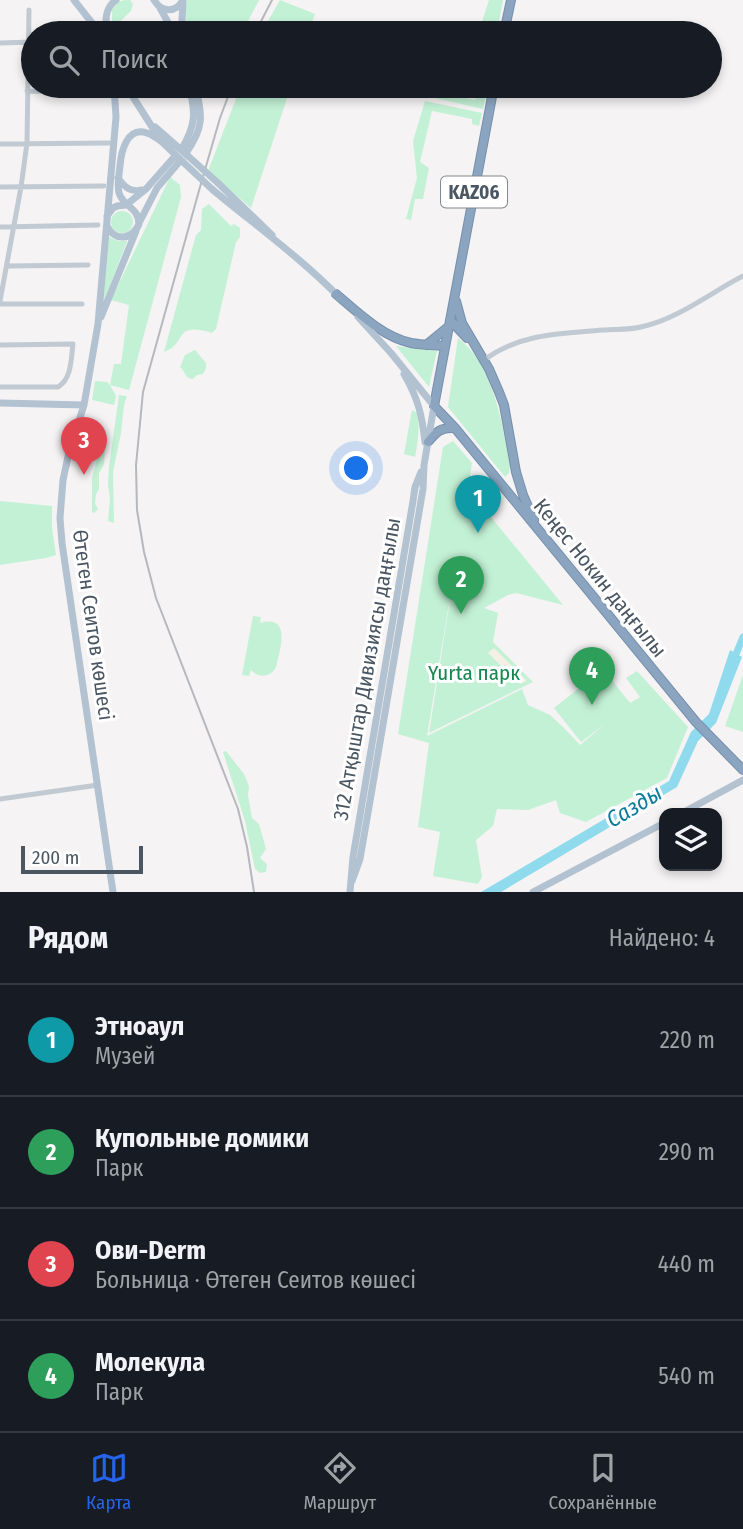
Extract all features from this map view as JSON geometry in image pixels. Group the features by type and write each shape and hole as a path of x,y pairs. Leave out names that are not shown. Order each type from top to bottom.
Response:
{"highway":[{"path":"506,21 510,0"},
{"name":"312 Атқыштар Дивизиясы даңғылы","path":"434,406 492,98"},
{"path":"336,294 398,339 445,346"},
{"path":"455,298 462,323 498,387 504,405 516,472 526,503 541,534"},
{"path":"426,345 449,323 475,346"},
{"name":"Кеңес Нокин даңғылы","path":"434,406 455,428 696,722 743,770"},
{"path":"428,442 439,430 455,428"},
{"path":"504,488 512,482 516,472"}],"main road":[{"path":"74,0 91,21"},
{"path":"107,21 107,13 116,0"},
{"path":"155,3 164,10 174,9 184,0"},
{"path":"182,21 184,0"},
{"path":"155,3 166,21"},
{"path":"98,324 116,117 115,98"},
{"path":"133,98 161,141"},
{"path":"138,226 129,236 118,237 110,231 107,219 113,208 126,205 182,156 194,123 193,98"},
{"path":"98,324 147,206 157,188 198,135 201,124 199,98"},
{"path":"139,108 182,156 264,233 336,294 374,333 434,406"},
{"path":"138,226 136,213 126,205 118,190 121,153 125,143 137,133 145,132 182,156"},
{"path":"118,178 131,191 146,189"},
{"name":"Өтеген Сеитов көшесі","path":"98,324 84,405 63,480 60,518 113,892"},
{"path":"391,353 419,405 426,453"},
{"path":"0,403 84,405"},
{"name":"312 Атқыштар Дивизиясы даңғылы","path":"350,892 360,859 371,771 412,528 423,489 424,465 434,406"},
{"path":"691,808 743,780"},
{"path":"533,892 659,826"}],"street":[{"path":"29,10 30,21"},
{"path":"0,43 21,42"},
{"path":"27,98 27,143 0,302 82,304"},
{"path":"0,144 109,143"},
{"path":"0,187 104,186"},
{"path":"0,227 98,225"},
{"path":"7,266 88,265"},
{"path":"484,360 513,343 534,337 637,328 661,321 743,276"},
{"path":"0,345 73,344 69,373 62,385 0,387"},
{"path":"0,799 98,785"}],"green space":[{"path":"130,0 133,4 131,11 120,21 112,21 112,10 118,2"},
{"path":"187,0 259,0 248,21 186,21"},
{"path":"280,0 315,14 312,21 268,21"},
{"path":"489,0 503,0 499,21 482,21"},
{"path":"236,98 287,98 251,208 208,171"},
{"path":"434,98 485,98 483,109"},
{"path":"425,101 482,113 479,126 472,124 472,119 432,111 420,162 429,168 423,199 415,199 411,220 406,219 417,178 413,141"},
{"path":"170,177 180,185 181,197 129,390 110,385 114,364 121,364 129,305 111,300"},
{"path":"209,204 231,226 234,224 240,228 216,329 212,333 199,330 186,332 176,344 164,352 196,235 201,230 202,209"},
{"path":"122,211 130,214 133,222 130,230 122,233 114,230 111,222 114,214"},
{"path":"109,237 127,241 103,304"},
{"path":"458,338 480,363 494,396 510,465 509,473 505,477 448,407"},
{"path":"396,346 437,351 429,387"},
{"path":"195,350 206,363 206,368 203,374 193,379 180,367 185,355"},
{"path":"95,381 107,382 116,396 114,405 92,400"},
{"path":"119,395 127,396 113,472 114,523 108,521 108,484"},
{"path":"412,410 417,413 418,424 415,457 404,454"},
{"name":"Yurta парк","path":"453,441 472,463 468,489 563,605 516,593 484,608 498,613 493,642 533,682 429,733 457,555 427,736 522,689 528,705 550,715 580,745 605,724 581,742 554,708 603,669 630,703 640,697 626,678 637,671 688,727 667,778 586,822 560,813 556,800 528,810 497,809 493,826 476,840 482,877 478,884 433,876 440,832 418,827 429,743 398,734 443,447"},
{"path":"102,445 105,448 104,464 99,473 99,489 96,494 95,504 98,509 94,513 92,478 98,447"},
{"path":"0,501 52,506 56,555 0,565"},
{"path":"253,616 261,617 260,623 277,624 282,635 276,667 265,676 251,670 249,676 242,675"},
{"path":"743,675 743,732 725,726"},
{"path":"226,751 244,774 249,786 252,818 259,824 266,849 260,858 267,864 266,872 260,873 255,869 245,821 223,752"}],"sand":[{"path":"494,648 527,681 520,684 488,653"}],"water":[{"path":"730,650 742,657 716,723 698,741 677,787 501,892 481,892 669,781 691,732 709,714"}],"waterway":[{"name":"Сазды","path":"734,659 743,637"}],"railway":[{"path":"261,21 272,0"},
{"path":"228,98 143,392 136,465 137,510 156,598 238,809 254,892"}],"place":[{"name":"Ови-Derm","path":"84,475"},
{"name":"Этноаул","path":"478,533"},
{"name":"Купольные домики","path":"461,614"},
{"name":"Молекула","path":"592,705"}]}
